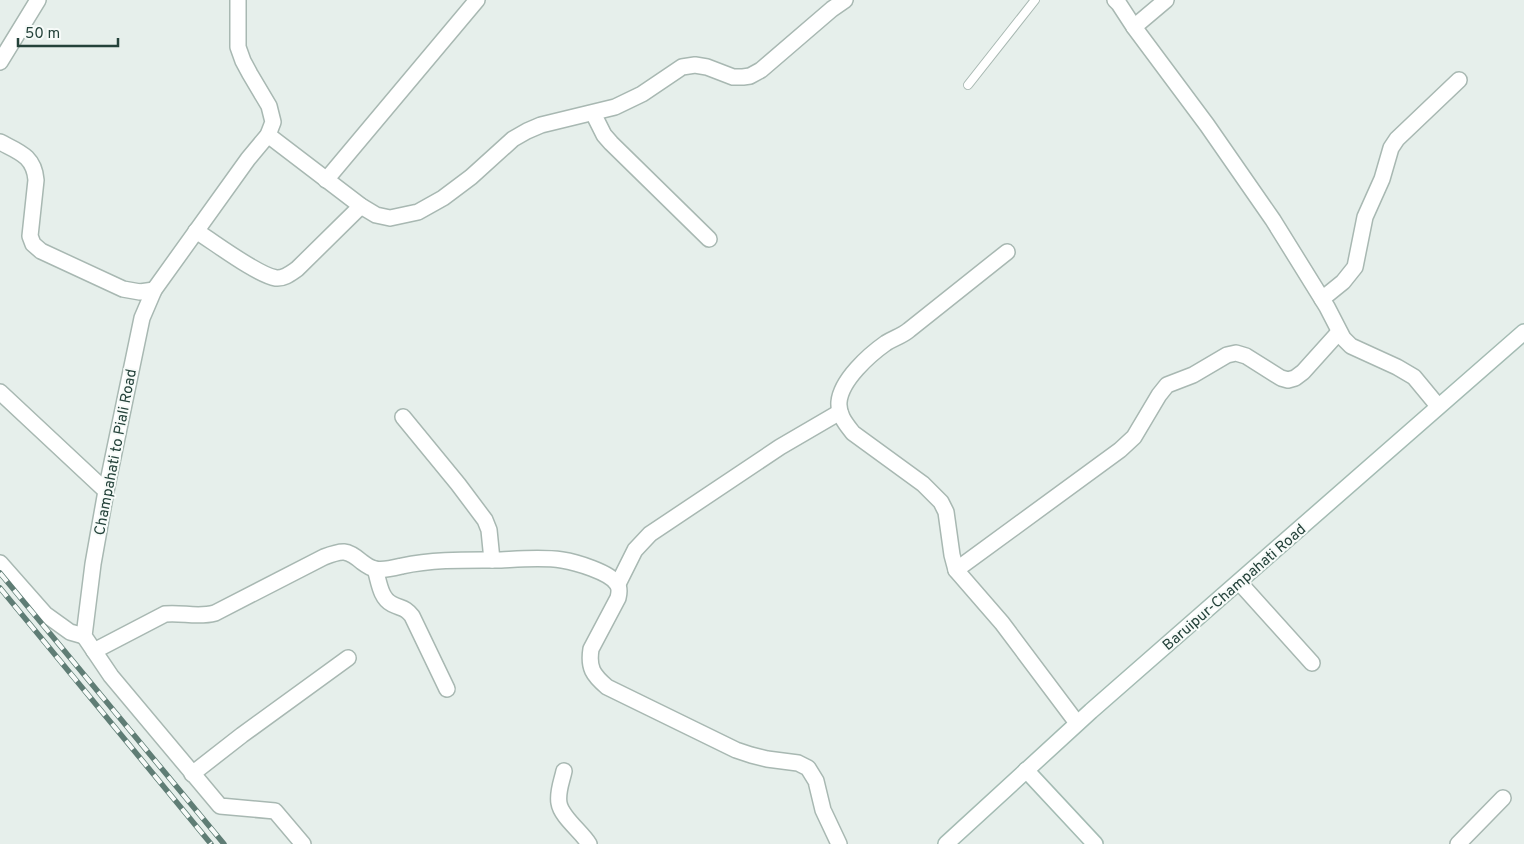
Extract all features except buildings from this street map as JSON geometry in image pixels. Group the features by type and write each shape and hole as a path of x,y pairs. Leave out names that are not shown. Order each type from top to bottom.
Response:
{"street":[{"path":"0,62 38,0"},
{"path":"238,0 238,47 243,61 269,106 273,122 268,135 361,206 376,215 390,218 418,212 443,198 471,177 513,139 527,131 542,125 615,107 642,94 682,67 695,65 707,67 733,77 750,76 761,70 845,0"},
{"path":"326,180 477,0"},
{"path":"1115,0 1274,220 1322,299 1343,338 1351,346 1414,377 1438,406"},
{"path":"1134,27 1166,0"},
{"path":"1322,299 1343,282 1355,267 1358,259 1362,226 1382,179 1391,148 1397,138 1459,80"},
{"path":"594,113 604,135 611,143 709,239"},
{"name":"Champahati to Piali Road","path":"84,636 93,564 106,491 142,318 154,290 248,159 268,135"},
{"path":"0,142 28,158 35,171 36,180 30,236 33,244 41,251 123,289 140,292 154,290"},
{"path":"196,231 260,272 277,278 286,276 297,269 361,206"},
{"path":"1007,252 910,330 885,344 868,357 852,375 844,388 839,402 840,412 844,423 853,433 923,484 941,502 946,512 956,570 1002,623 1077,723"},
{"path":"956,570 1112,456 1134,437 1159,395 1167,386 1193,375 1228,355 1236,353 1246,356 1281,378 1288,380 1295,378 1303,372 1339,332"},
{"name":"Baruipur-Champahati Road","path":"946,844 1077,723 1524,332"},
{"path":"0,392 106,491"},
{"path":"839,844 823,810 816,782 808,768 798,763 759,757 736,750 607,686 596,678 590,664 591,649 618,598 618,584 636,550 650,534 780,447 840,412"},
{"path":"402,417 458,484 485,520 489,530 492,560"},
{"path":"94,650 165,614 205,616 316,561 346,551 375,569 435,561 560,560 581,564 598,571 618,584"},
{"path":"0,563 45,614 70,632 84,636 111,676 220,806 275,811 303,844"},
{"path":"375,569 382,594 392,604 408,610 412,616 447,689"},
{"path":"1239,582 1312,663"},
{"path":"192,774 348,658"},
{"path":"1026,770 1095,844"},
{"path":"564,771 559,793 559,805 589,844"},
{"path":"1458,844 1503,798"}],"lane":[{"path":"968,84 1035,0"}],"railway":[{"path":"0,573 224,844"},
{"path":"0,588 211,844"}]}
